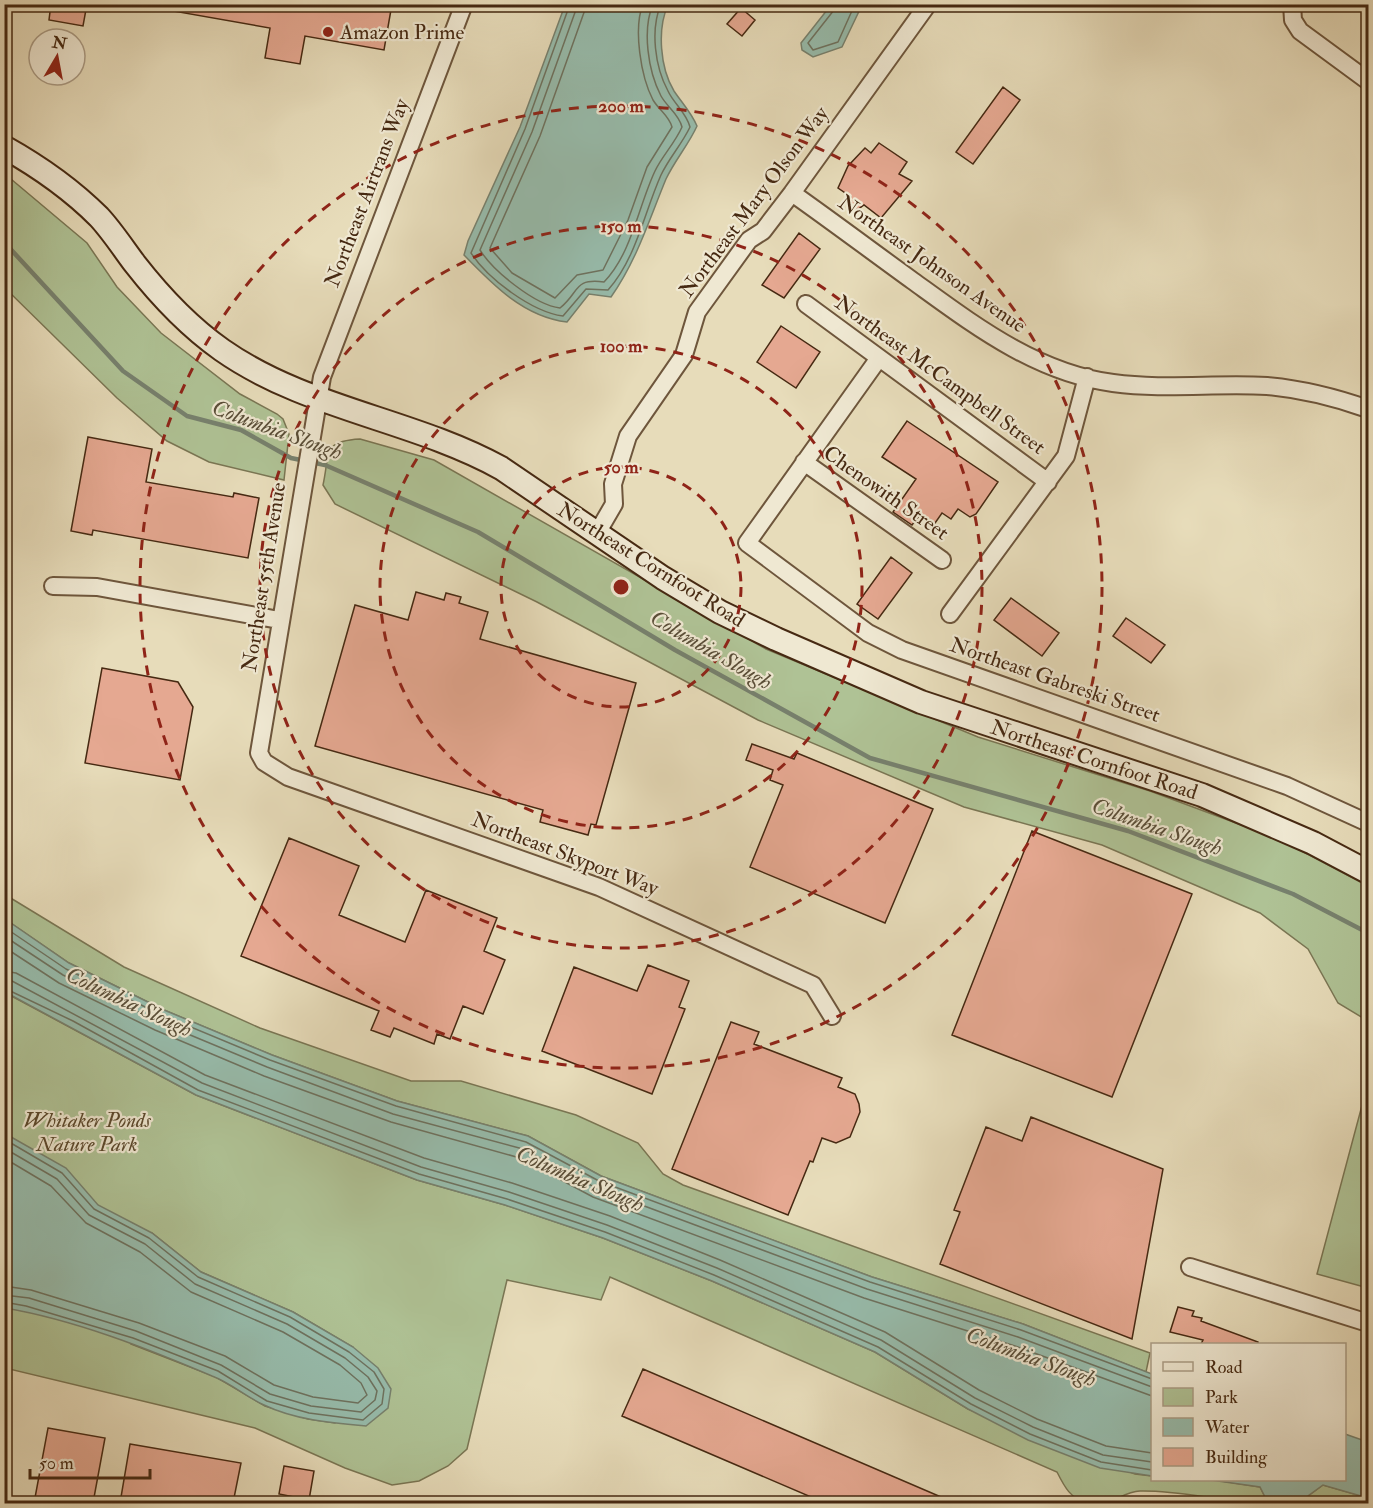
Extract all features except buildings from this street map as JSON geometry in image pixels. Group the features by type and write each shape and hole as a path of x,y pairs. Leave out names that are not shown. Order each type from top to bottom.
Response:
{"street":[{"name":"Northeast Airtrans Way","path":"317,398 328,355 464,4"},
{"name":"Northeast Mary Olson Way","path":"596,534 614,504 613,484 628,436 684,356 697,312 749,240 763,231 792,193 928,4"},
{"path":"1292,4 1293,20 1300,31 1368,81"},
{"name":"Northeast Cornfoot Road","path":"4,147 58,181 88,207 166,301 210,342 267,377 317,398 423,433 476,455 501,468 596,534 720,612 885,687 948,712 1202,795 1313,843 1368,872"},
{"name":"Northeast Johnson Avenue","path":"792,193 992,337 1018,352 1087,377 1112,383 1161,387 1268,386 1342,399 1368,409"},
{"name":"Northeast McCampbell Street","path":"806,304 1048,482"},
{"path":"804,462 879,358"},
{"path":"950,614 1066,456 1087,377"},
{"name":"Northeast 55th Avenue","path":"264,762 259,753 259,745 317,398"},
{"name":"Northeast Gabreski Street","path":"804,462 747,543 868,633 903,650 1287,786 1368,823"},
{"name":"Chenowith Street","path":"804,462 942,560"},
{"path":"53,586 97,588 279,620"},
{"name":"Northeast Skyport Way","path":"264,762 288,777 606,890 813,985 832,1016"},
{"path":"1190,1267 1368,1323"}],"green space":[{"path":"5,174 87,243 117,287 161,333 240,394 283,419 289,434 284,480 209,462 167,441 117,398 5,288"},
{"path":"360,439 434,460 766,649 978,737 1150,791 1279,839 1368,886 1368,1021 1338,1003 1308,949 1260,913 1102,845 964,807 758,720 537,602 335,504 323,485 330,451 339,443"},
{"path":"4,894 124,967 260,1028 411,1081 461,1081 576,1115 638,1143 663,1174 683,1185 1150,1353 1146,1372 1023,1324 872,1277 601,1176 528,1136 397,1101 272,1055 164,1010 69,963 5,919"},
{"name":"Whitaker Ponds Nature Park","path":"4,992 196,1095 417,1180 505,1205 603,1238 712,1281 875,1352 968,1409 1135,1474 1151,1476 1151,1481 1221,1481 1260,1487 1268,1503 1156,1491 1133,1492 1109,1502 1096,1504 1082,1501 1069,1492 1057,1472 610,1277 601,1300 507,1280 467,1449 448,1466 419,1481 392,1485 345,1468 255,1428 5,1368","holes":["152,1233 201,1272 293,1312 353,1347 335,1423 308,1419 265,1406 216,1377 131,1344"]},
{"path":"1368,1083 1368,1288 1317,1274"},
{"path":"1323,1485 1368,1498 1368,1503 1307,1504 1308,1496"}],"water":[{"path":"565,5 668,5 662,25 663,60 669,82 697,126 666,179 635,254 611,297 589,294 567,322 551,319 523,307 498,288 464,255 468,241 520,127"},
{"path":"831,5 862,5 842,47 813,57 802,50 801,43"},
{"path":"5,919 69,963 164,1010 272,1055 397,1101 528,1136 601,1176 872,1277 1023,1324 1151,1374 1151,1476 1100,1468 1028,1440 968,1409 875,1352 712,1281 603,1238 505,1205 417,1180 196,1095 5,992"},
{"path":"4,1133 66,1168 98,1205 152,1233 201,1272 293,1312 353,1347 378,1368 391,1389 388,1408 366,1426 327,1422 288,1414 257,1402 219,1379 136,1345 84,1327 5,1308"},
{"path":"1346,1434 1368,1442 1368,1498 1323,1485 1308,1496 1307,1503 1268,1503 1260,1487 1218,1481 1346,1481"}],"waterway":[{"name":"Columbia Slough","path":"4,242 123,371 187,416 241,430 291,458 325,465 478,532 675,650 870,758 1128,831 1293,894 1368,933"}],"place":[{"name":"Amazon Prime","path":"328,32"}]}
